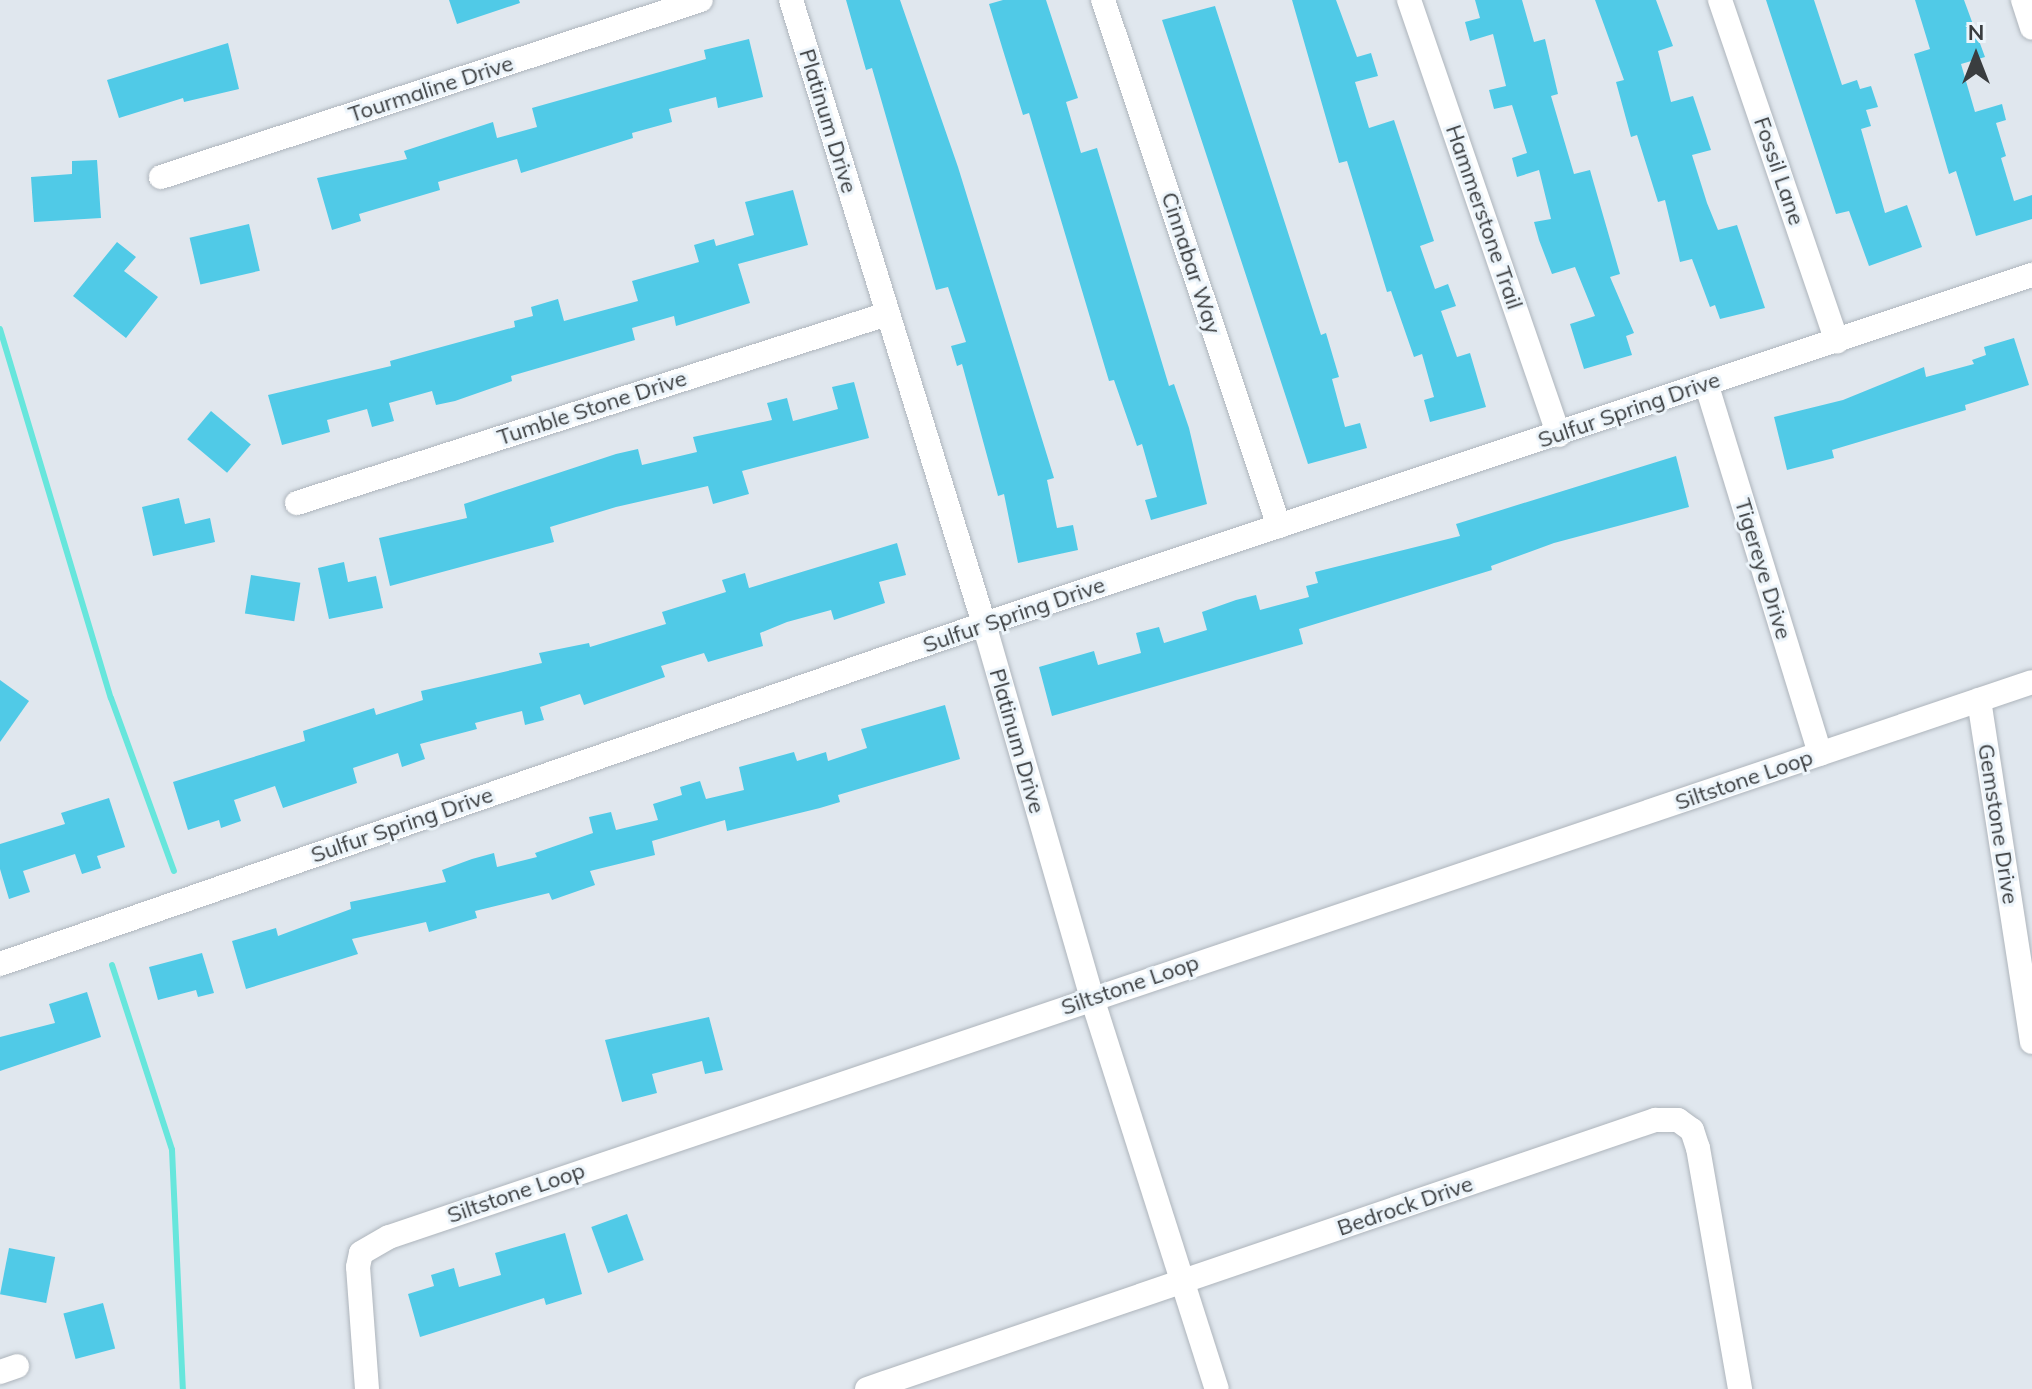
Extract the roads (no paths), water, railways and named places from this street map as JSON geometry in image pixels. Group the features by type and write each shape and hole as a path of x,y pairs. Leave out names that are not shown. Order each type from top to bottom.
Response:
{"street":[{"name":"Tourmaline Drive","path":"161,177 701,0"},
{"name":"Platinum Drive","path":"791,0 984,624 1092,998 1217,1389"},
{"name":"Cinnabar Way","path":"1103,0 1279,526"},
{"name":"Hammerstone Trail","path":"1409,0 1559,435"},
{"name":"Fossil Lane","path":"1720,0 1837,341"},
{"path":"2023,0 2032,28"},
{"name":"Sulfur Spring Drive","path":"0,964 984,624 2032,275"},
{"name":"Tumble Stone Drive","path":"297,503 887,314"},
{"name":"Tigereye Drive","path":"1706,383 1820,754"},
{"name":"Siltstone Loop","path":"367,1389 358,1267 370,1245 2032,682"},
{"name":"Gemstone Drive","path":"1979,700 2029,999 2032,1042"},
{"name":"Bedrock Drive","path":"867,1389 1655,1120 1678,1120 1692,1130 1698,1148 1740,1389"}],"waterway":[{"path":"0,329 111,698 174,871"},
{"path":"112,965 172,1150 183,1389"}]}
